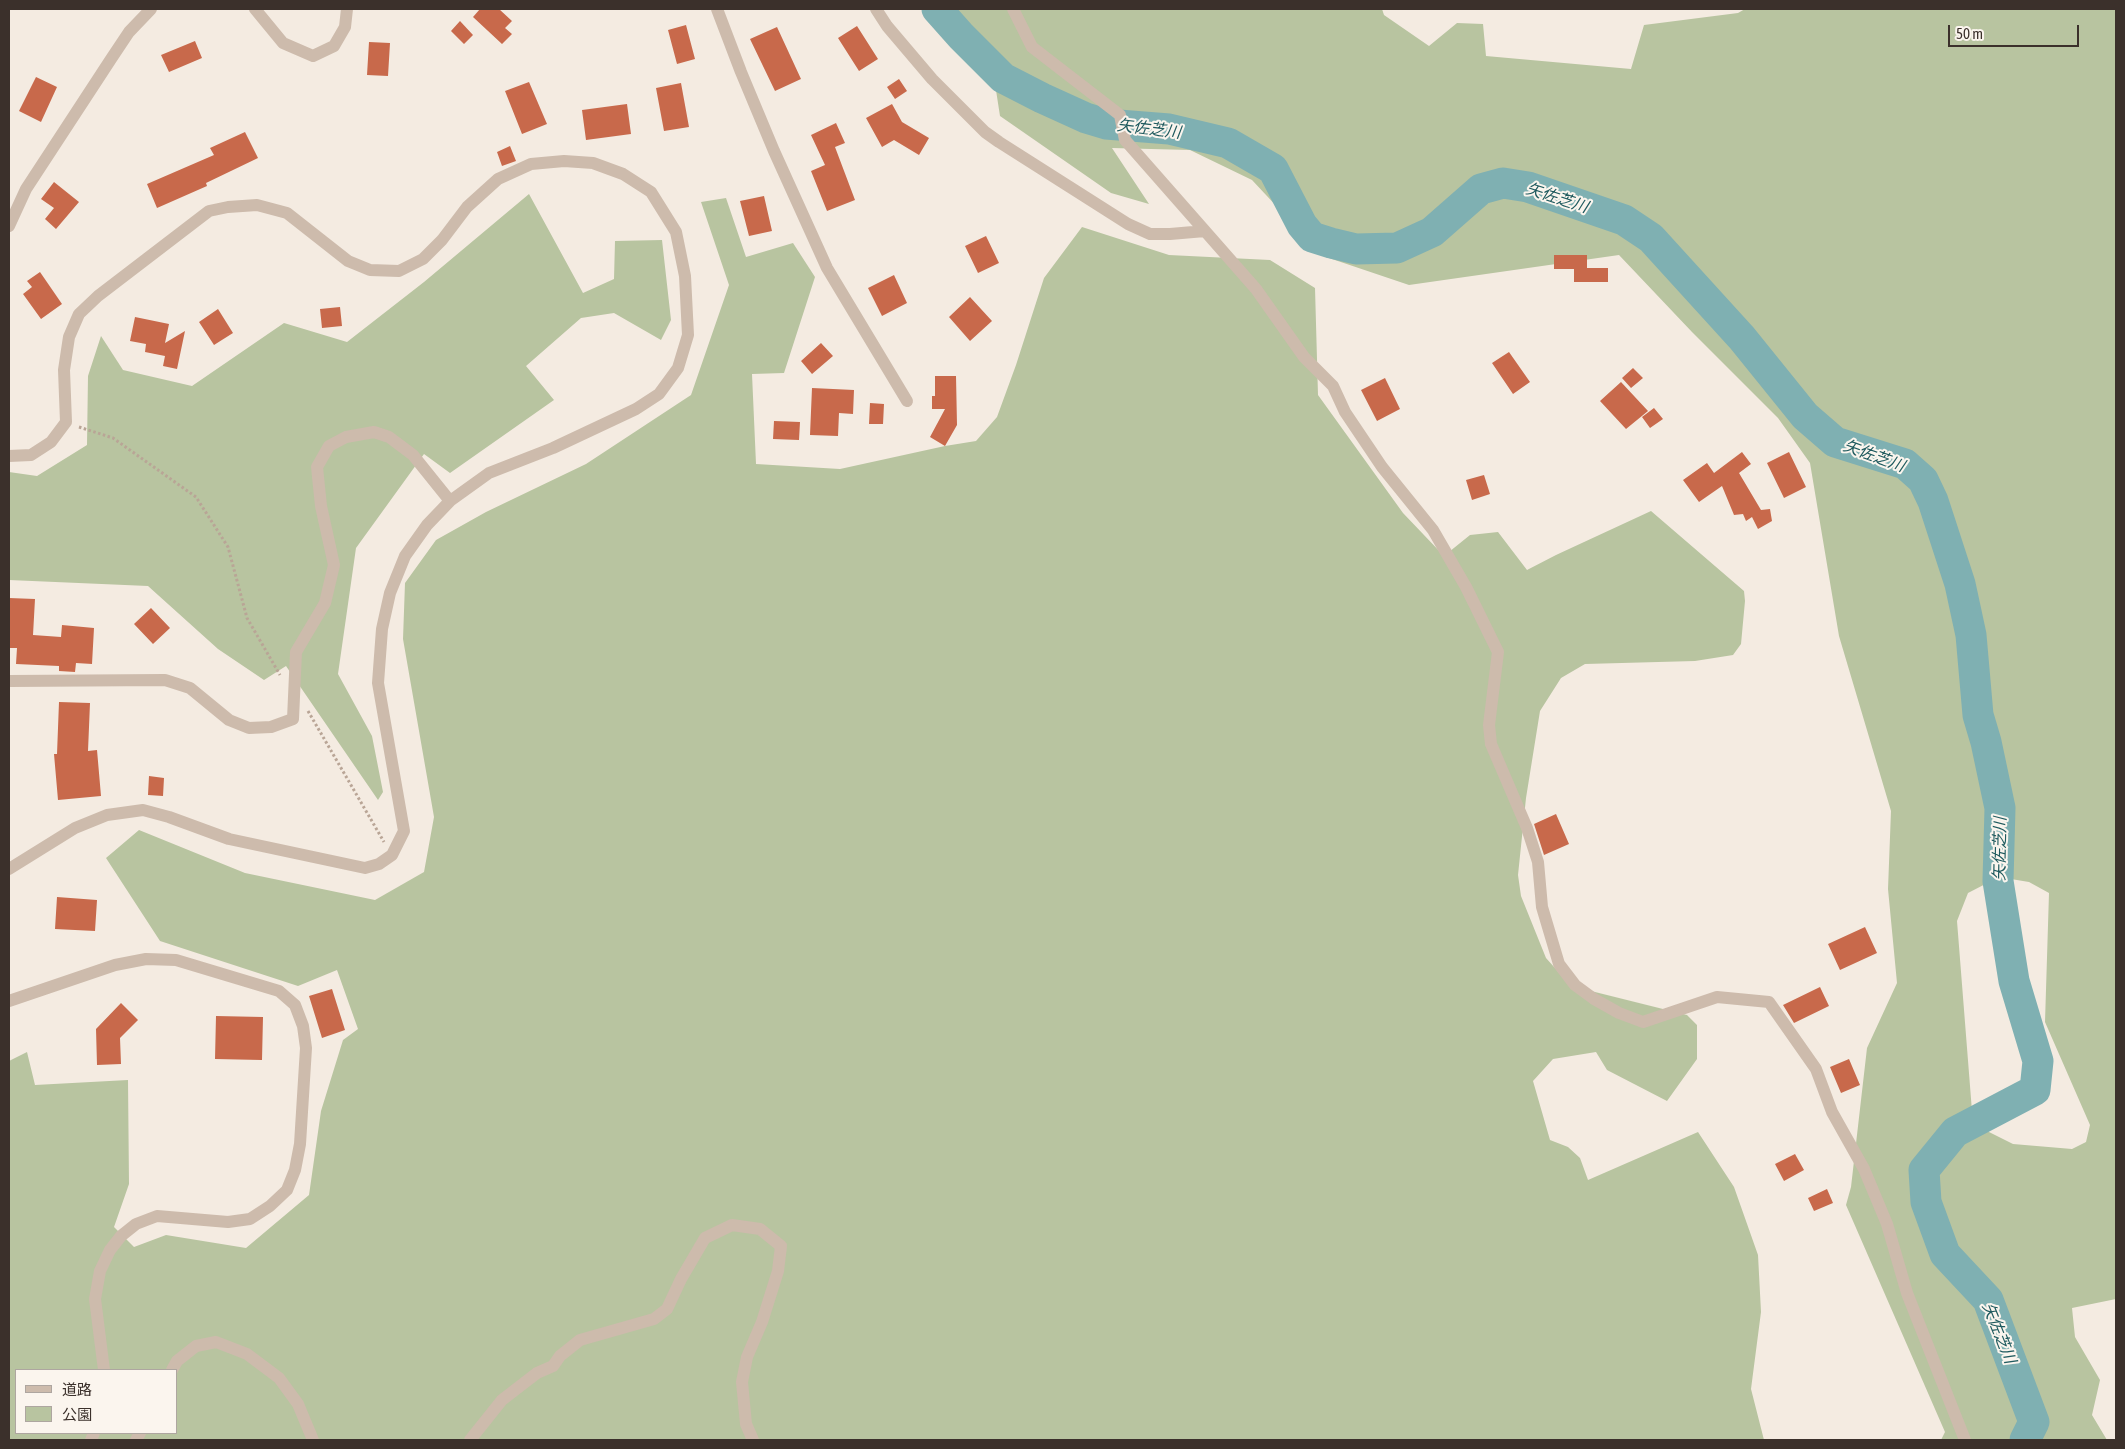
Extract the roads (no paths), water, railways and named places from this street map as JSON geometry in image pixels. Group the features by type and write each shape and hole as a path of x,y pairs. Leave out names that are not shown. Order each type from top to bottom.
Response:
{"street":[{"path":"9,226 26,189 111,58 129,32 151,9"},
{"path":"255,9 283,43 313,56 334,46 345,27 347,9"},
{"path":"717,9 740,72 827,268 907,401"},
{"path":"876,9 887,26 932,79 985,132 999,142 1128,224 1150,234 1205,231"},
{"path":"1013,9 1032,47 1120,115 1125,140 1256,288 1304,357 1334,386 1345,412 1382,468 1433,530 1466,587 1498,652 1489,725 1491,744 1527,828 1538,862 1542,907 1560,964 1575,985 1594,999 1619,1013 1643,1022 1717,997 1770,1002 1816,1068 1832,1112 1864,1169 1887,1224 1907,1293 1964,1440"},
{"path":"9,456 31,454 51,442 66,422 64,370 69,338 79,314 98,296 209,211 228,207 257,205 287,213 348,262 370,270 399,271 422,259 442,240 467,207 498,179 531,164 564,161 594,163 623,174 651,192 676,232 685,276 688,335 678,368 659,394 636,409 554,448 489,473 450,501 427,525 405,556 390,593 382,628 378,683 404,831 392,855 380,864 365,868 229,839 168,816 144,810 107,816 76,828 9,869"},
{"path":"9,681 166,680 190,688 229,720 249,728 271,727 293,719 296,652 325,603 334,565 321,506 318,467 329,446 346,437 374,432 389,437 413,455 450,501"},
{"path":"9,1001 115,965 146,958 176,960 279,991 295,1005 303,1026 306,1048 300,1144 295,1170 286,1190 270,1206 250,1219 228,1222 158,1216 136,1224 121,1236 110,1250 100,1271 95,1299 104,1369"},
{"path":"470,1440 502,1400 537,1374 553,1366 560,1356 580,1340 654,1319 667,1309 704,1238 732,1225 760,1229 781,1246 778,1271 762,1322 747,1356 742,1382 746,1424 753,1440"},
{"path":"173,1369 177,1361 196,1346 216,1342 247,1354 279,1378 298,1404 313,1440"}],"waterway":[{"name":"矢佐芝川","path":"937,9 1003,78 1042,98 1086,118 1106,124 1169,129 1228,143 1273,169 1302,225 1312,237 1331,243 1356,249 1397,248 1432,232 1481,189 1503,183 1528,187 1624,220 1651,238 1742,338 1805,416 1835,442 1905,464 1923,480 1933,501 1960,584 1971,635 1978,715 1986,742 2000,808 1998,881 2014,981 2038,1061 2035,1090 1955,1132 1924,1170 1926,1202 1945,1254 1988,1300 2034,1422 2025,1440"}]}
